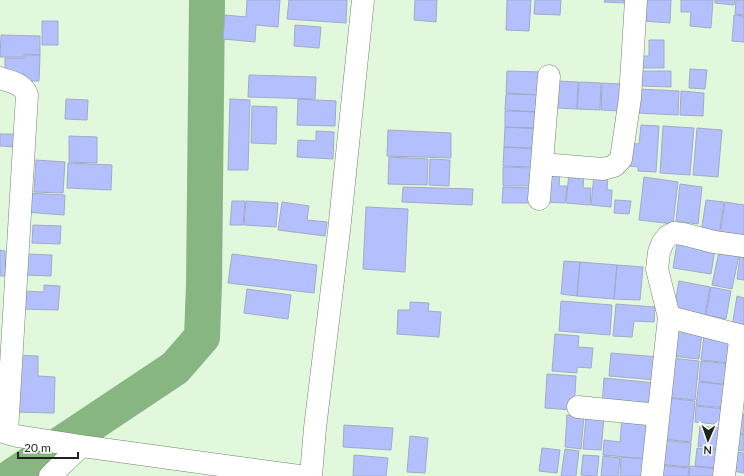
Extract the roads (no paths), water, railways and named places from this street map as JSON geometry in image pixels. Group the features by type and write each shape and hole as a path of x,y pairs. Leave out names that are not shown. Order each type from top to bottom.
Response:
{"street":[{"path":"312,476 315,428 339,231 363,0"},
{"path":"542,164 603,169 614,166 621,159 630,98 636,0"},
{"path":"539,198 550,76"},
{"path":"0,78 22,87 27,95 6,436 299,476"},
{"path":"652,476 668,317 657,269 659,252 663,242 668,236 674,233 714,242 744,246"},
{"path":"668,317 743,336 740,340 734,382 724,476"},
{"path":"578,407 658,415"},
{"path":"50,476 68,444"}],"waterway":[{"path":"13,476 175,368 202,337 204,285 207,0"}]}
